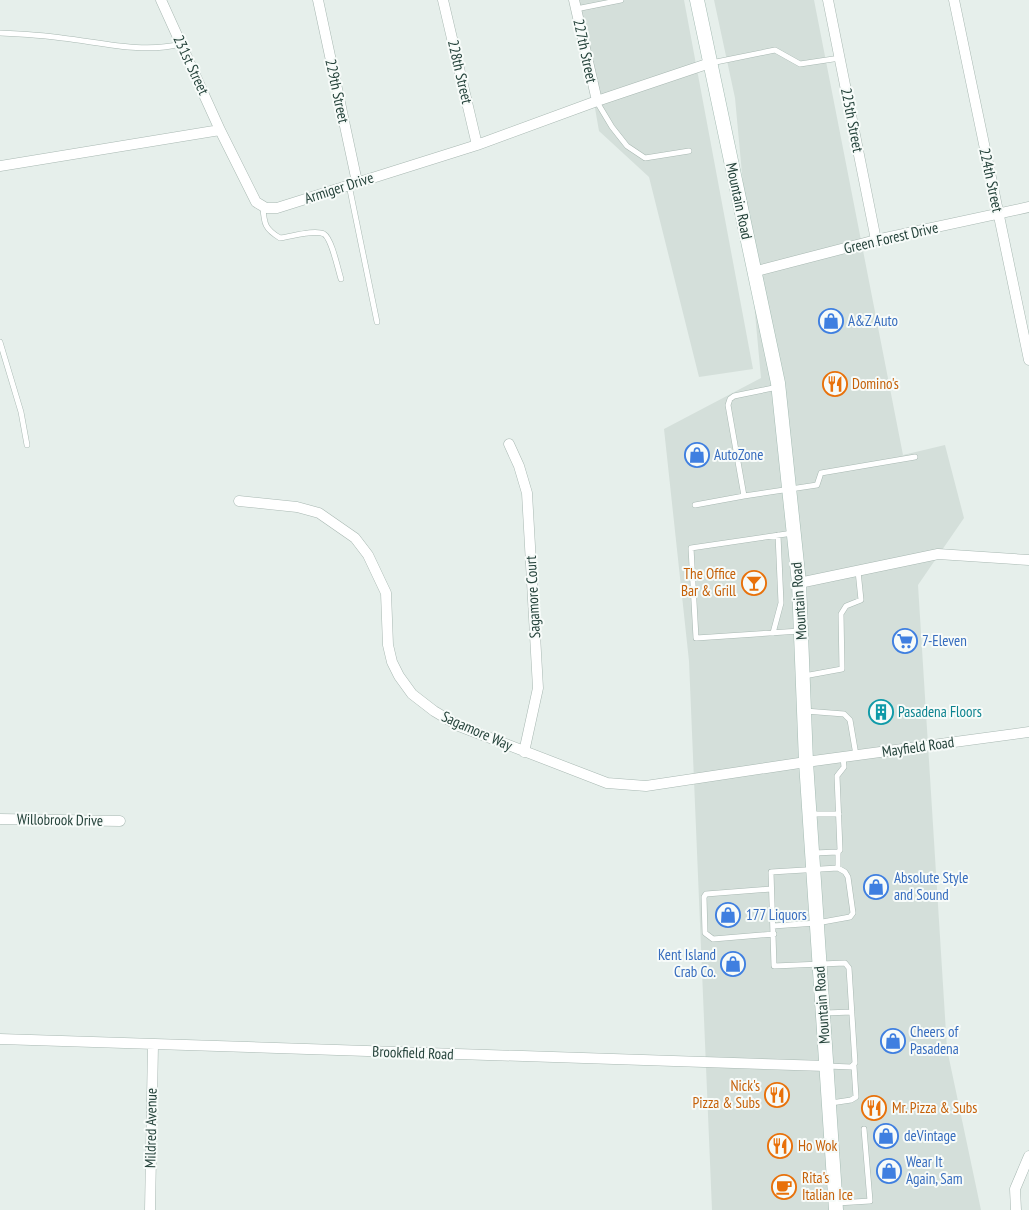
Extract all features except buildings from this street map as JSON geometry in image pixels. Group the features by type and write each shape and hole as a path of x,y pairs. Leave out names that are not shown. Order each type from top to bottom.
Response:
{"main road":[{"name":"Mountain Road","path":"697,0 778,387 799,583 806,762 836,1207"}],"street":[{"name":"231st Street","path":"161,0 220,130"},
{"name":"229th Street","path":"318,0 352,183"},
{"name":"228th Street","path":"444,0 477,144"},
{"name":"225th Street","path":"828,0 876,240"},
{"name":"224th Street","path":"954,0 1029,360"},
{"name":"227th Street","path":"575,5 597,101"},
{"name":"Armiger Drive","path":"263,206 266,208 277,208 477,144 710,63"},
{"path":"0,166 220,130 256,202 263,206"},
{"name":"Green Forest Drive","path":"753,272 876,240 1029,207"},
{"name":"Sagamore Court","path":"509,444 520,466 527,493 538,688 524,752"},
{"name":"Sagamore Way","path":"239,501 297,507 319,513 355,538 368,555 386,593 388,646 392,662 399,676 412,694 434,711 459,726 607,784 646,786 806,762"},
{"path":"799,583 938,554 1029,560"},
{"name":"Mayfield Road","path":"806,762 1029,732"},
{"name":"Willobrook Drive","path":"0,820 120,821"},
{"name":"Brookfield Road","path":"0,1039 826,1066"},
{"name":"Mildred Avenue","path":"150,1210 153,1045"},
{"path":"1016,1210 1015,1188 1029,1156"}],"lane":[{"path":"575,5 621,0"},
{"path":"0,33 62,38 119,46 168,47 181,44"},
{"path":"710,63 775,50 800,64 840,58"},
{"path":"597,101 612,127 627,146 645,158 689,151"},
{"path":"352,183 377,322"},
{"path":"263,206 264,220 269,231 280,238 314,232 324,234 329,240 341,279"},
{"path":"0,342 21,412 27,444"},
{"path":"744,496 728,405 730,399 734,396 778,387"},
{"path":"695,505 816,485 821,473 915,457"},
{"path":"794,533 691,548 696,638 801,631"},
{"path":"773,632 781,603 778,536"},
{"path":"803,676 842,669 841,614 846,606 861,600 858,570"},
{"path":"804,711 844,714 847,716 850,720 856,755"},
{"path":"838,868 838,852 840,848 837,776 844,767 843,757"},
{"path":"810,814 839,814"},
{"path":"812,853 838,852"},
{"path":"773,926 817,922 852,916 846,872 838,868 771,872 774,966 820,963 845,963 848,965 856,1097 851,1100 829,1103"},
{"path":"771,889 706,894 704,897 705,934 713,939 774,934"},
{"path":"823,1013 852,1012"},
{"path":"826,1066 854,1066"},
{"path":"836,1207 870,1201 864,1130"}],"shaded area":[{"path":"576,0 684,0 753,369 699,377 649,177 599,131"},
{"path":"714,0 814,0 903,455 945,445 964,518 918,585 947,1049 981,1210 712,1210 689,661 664,429 761,378 735,98"}],"place":[{"name":"A&Z Auto","path":"831,321"},
{"name":"Domino's","path":"835,384"},
{"name":"AutoZone","path":"697,455"},
{"name":"The Office Bar & Grill","path":"754,583"},
{"name":"7-Eleven","path":"905,641"},
{"name":"Pasadena Floors","path":"881,712"},
{"name":"Absolute Style and Sound","path":"876,887"},
{"name":"177 Liquors","path":"728,915"},
{"name":"Kent Island Crab Co.","path":"733,964"},
{"name":"Cheers of Pasadena","path":"893,1041"},
{"name":"Nick's Pizza & Subs","path":"777,1095"},
{"name":"Mr. Pizza & Subs","path":"874,1108"},
{"name":"deVintage","path":"886,1136"},
{"name":"Ho Wok","path":"780,1146"},
{"name":"Wear It Again, Sam","path":"889,1171"},
{"name":"Rita's Italian Ice","path":"784,1187"}]}
